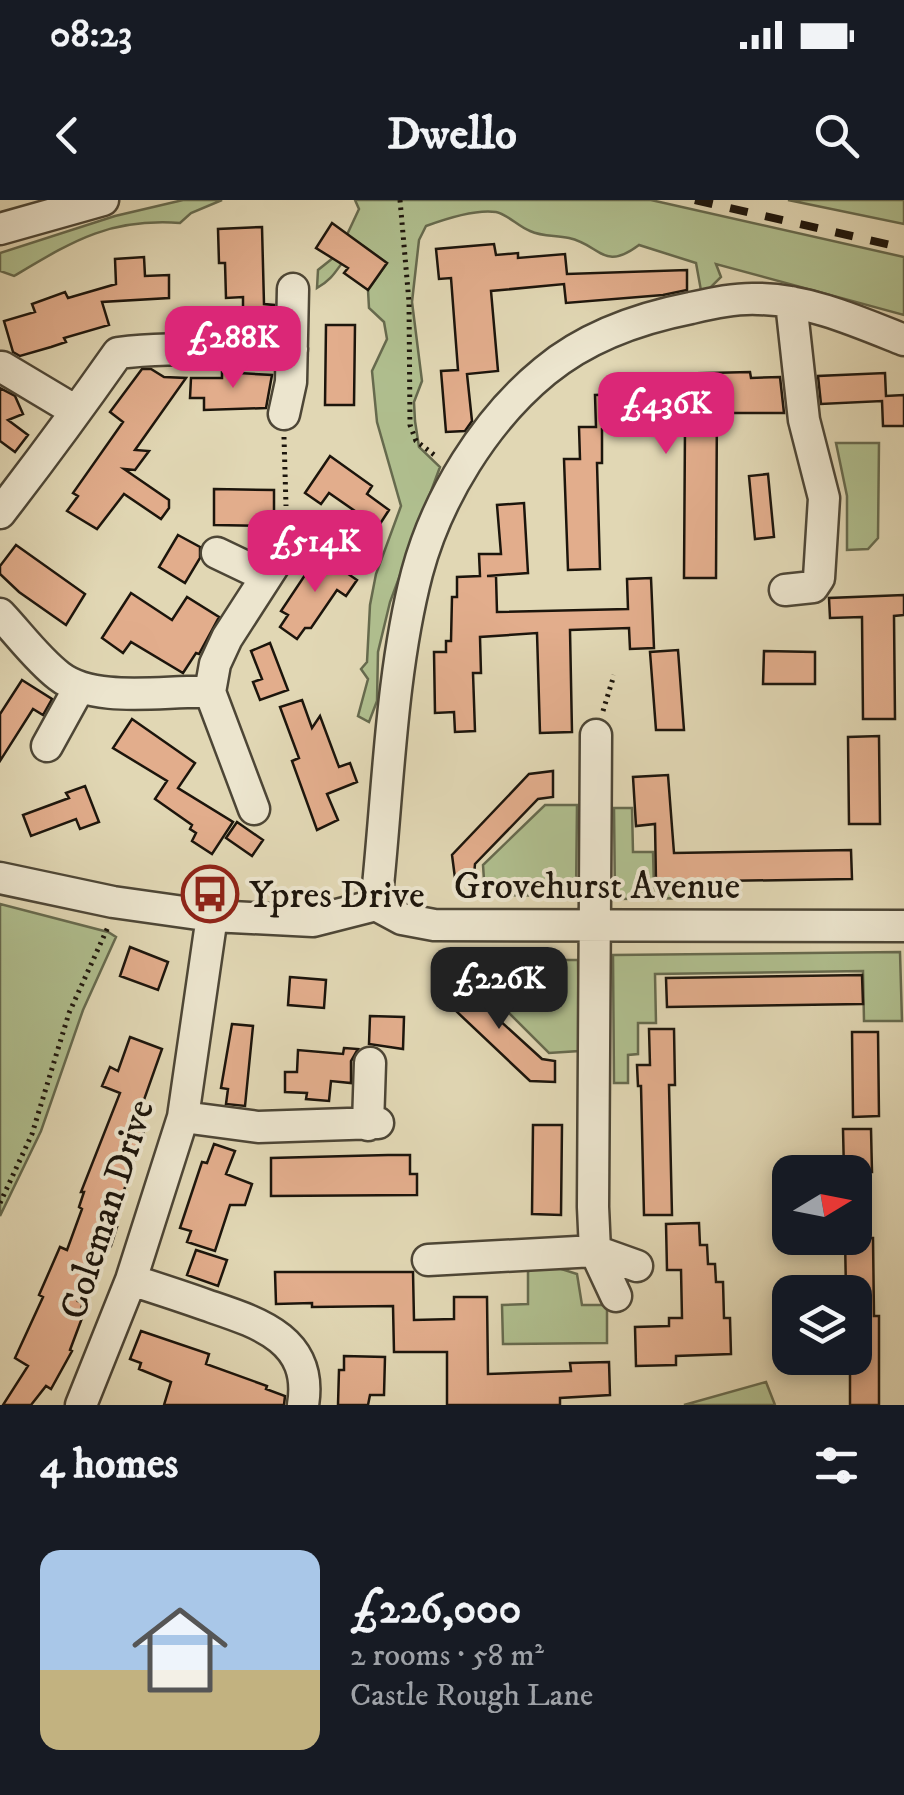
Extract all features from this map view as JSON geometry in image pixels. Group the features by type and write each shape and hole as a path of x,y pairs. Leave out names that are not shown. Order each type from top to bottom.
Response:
{"street":[{"path":"0,229 102,200"},
{"path":"284,414 292,382 292,289"},
{"path":"0,878 114,902 212,916 312,921 376,905 402,645 423,555 435,521 462,470 522,392 548,368 602,338 652,316 707,304 760,298 791,302 904,340"},
{"path":"786,590 813,587 819,578 824,509 804,420 791,302"},
{"path":"0,513 43,460 74,410 118,353 152,348 292,349"},
{"path":"2,367 74,410"},
{"path":"254,810 210,692 215,664 227,638 296,531"},
{"path":"217,553 266,576"},
{"path":"0,614 59,676 79,688 107,694 210,692"},
{"path":"47,746 79,688"},
{"path":"596,736 595,1251 616,1296"},
{"name":"Grovehurst Avenue","path":"376,905 402,919 434,925 904,926"},
{"name":"Coleman Drive","path":"81,1405 131,1280 183,1116 212,916"},
{"path":"183,1116 258,1127 373,1124 370,1063"},
{"path":"428,1260 595,1251 636,1266"},
{"path":"131,1280 258,1322 278,1335 299,1361 305,1393 303,1405"}],"path":[{"path":"400,200 409,302 410,425 416,440 432,455 462,470"},
{"path":"284,414 284,490 287,516 296,531"},
{"path":"596,736 614,675"},
{"path":"0,1203 32,1134 69,1013 108,932 114,902"}],"green space":[{"path":"183,200 222,200 191,213 180,223 112,228 55,252 14,276 0,271 0,253 115,216"},
{"path":"355,200 651,200 904,257 904,315 716,264 721,277 702,296 696,263 639,245 627,253 609,256 580,241 535,233 496,212 470,213 426,226 419,240 412,302 422,381 414,402 415,421 419,447 440,467 390,602 378,652 377,701 369,722 358,716 368,679 361,669 367,662 370,605 376,574 401,506 377,422 372,371 387,339 384,322 369,308 368,290 387,263 363,246 317,288 318,270 338,254 359,209"},
{"path":"788,200 904,200 904,224"},
{"path":"836,443 879,443 878,538 868,549 847,550 847,496"},
{"path":"545,805 577,805 576,896 485,895 483,865"},
{"path":"614,808 632,808 633,852 653,852 654,888 700,888 700,898 615,899"},
{"path":"0,904 116,937 83,1010 41,1131 0,1216"},
{"path":"900,952 902,1021 864,1021 863,971 655,974 656,1023 638,1023 638,1054 628,1055 628,1083 614,1083 613,955"},
{"path":"488,960 578,960 579,1051 549,1053 488,992"},
{"path":"555,1267 577,1274 582,1305 607,1305 607,1343 503,1344 502,1305 528,1304 528,1272 532,1268"},
{"path":"766,1382 775,1405 684,1405"}],"building":[{"path":"332,223 387,263 368,290 344,273 348,268 316,248"},
{"path":"262,227 264,304 274,305 273,325 243,325 243,297 226,298 225,263 219,263 218,229"},
{"path":"494,244 496,255 518,253 518,258 565,254 567,274 687,270 687,290 566,303 564,284 491,291 498,371 467,374 472,421 465,431 446,432 441,371 458,370 451,278 439,279 436,249"},
{"path":"144,257 145,276 169,275 169,298 102,302 109,325 20,356 13,352 4,321 35,312 32,304 65,292 68,298 116,284 115,259"},
{"path":"326,325 355,325 354,405 325,405"},
{"path":"142,369 151,369 164,377 186,378 135,450 149,451 135,470 124,469 169,500 169,508 161,519 124,494 97,529 67,511 78,496 73,493 123,422 110,412"},
{"path":"222,372 272,375 266,408 204,410 204,398 190,398 191,378 222,378"},
{"path":"750,372 751,378 780,377 784,413 724,413 723,398 717,399 716,578 684,578 685,427 602,429 602,463 597,463 600,569 568,570 564,459 580,459 579,427 596,427 595,395 666,393 665,374"},
{"path":"885,373 886,396 904,395 904,426 883,426 882,401 821,404 818,376"},
{"path":"0,388 15,396 23,414 8,420 28,435 15,452 0,441"},
{"path":"330,456 372,486 367,494 389,510 378,527 329,493 321,504 305,493"},
{"path":"768,474 774,537 755,539 749,476"},
{"path":"214,489 274,490 274,526 214,525"},
{"path":"524,503 528,573 487,576 496,576 497,612 628,609 627,579 651,578 654,648 630,649 629,628 570,630 572,732 540,733 537,633 480,637 481,673 473,673 475,731 455,732 454,712 435,713 434,652 446,652 446,641 451,641 452,597 457,597 457,577 480,576 479,554 501,554 497,505"},
{"path":"178,535 200,547 200,558 185,583 159,567"},
{"path":"16,545 85,594 66,625 0,574 0,566"},
{"path":"319,554 357,580 346,596 337,590 311,628 305,628 297,639 280,627 288,615 281,611"},
{"path":"131,593 172,620 187,597 219,617 199,654 183,673 131,642 123,653 102,638"},
{"path":"904,595 904,615 894,616 895,719 863,719 862,617 830,618 829,598"},
{"path":"270,643 288,690 260,700 253,682 262,679 251,651"},
{"path":"678,650 684,730 656,730 650,652"},
{"path":"764,651 815,652 815,684 763,684"},
{"path":"22,680 52,699 43,715 33,709 0,761 0,714"},
{"path":"302,700 312,728 320,716 339,767 350,763 357,782 327,794 338,820 317,830 292,761 299,758 280,707"},
{"path":"132,719 195,763 178,788 233,822 212,854 192,841 196,833 190,829 192,825 155,799 167,781 113,748"},
{"path":"879,736 880,824 849,824 848,737"},
{"path":"553,771 553,797 538,799 475,864 474,875 455,878 452,855 529,774"},
{"path":"668,775 674,853 851,850 852,879 656,882 655,824 636,826 633,777"},
{"path":"85,786 99,822 80,829 76,819 31,836 23,815 69,798 66,793"},
{"path":"237,822 263,840 252,856 226,838"},
{"path":"130,947 168,962 158,990 120,976"},
{"path":"473,971 475,998 542,1059 555,1061 555,1082 530,1081 455,1010 451,974"},
{"path":"862,975 863,1004 667,1007 666,978"},
{"path":"290,977 326,980 324,1008 288,1005"},
{"path":"370,1016 404,1017 403,1049 369,1044"},
{"path":"232,1024 253,1026 245,1106 226,1104 228,1089 221,1088"},
{"path":"649,1029 674,1029 675,1085 669,1085 672,1215 644,1215 641,1086 637,1065 650,1065"},
{"path":"852,1032 878,1032 879,1116 853,1117"},
{"path":"130,1037 162,1049 140,1111 145,1112 141,1123 146,1125 112,1226 117,1227 111,1246 107,1244 105,1250 98,1247 78,1301 83,1302 81,1309 85,1310 72,1351 51,1389 46,1386 31,1405 3,1405 28,1366 15,1358 43,1297 39,1295 60,1247 67,1250 82,1209 81,1192 120,1093 102,1086 110,1067 118,1071"},
{"path":"344,1048 358,1049 351,1061 351,1083 331,1081 329,1101 306,1099 307,1093 285,1092 285,1072 297,1072 298,1050 343,1054"},
{"path":"533,1125 562,1125 561,1215 532,1214"},
{"path":"843,1129 871,1129 872,1155 844,1155"},
{"path":"214,1144 235,1151 226,1174 252,1184 245,1205 230,1205 215,1251 187,1242 191,1231 180,1228 202,1162 207,1163"},
{"path":"410,1155 410,1174 417,1174 417,1195 271,1196 271,1158"},
{"path":"699,1223 700,1245 707,1245 708,1264 715,1264 716,1282 723,1282 731,1354 676,1356 676,1365 636,1366 635,1327 669,1326 669,1318 682,1318 681,1270 667,1270 666,1224"},
{"path":"873,1238 874,1316 879,1316 879,1405 850,1405 850,1375 872,1375 872,1275 846,1275 845,1255 872,1255"},
{"path":"196,1250 227,1260 218,1286 187,1275"},
{"path":"275,1272 413,1272 414,1320 454,1319 454,1297 487,1297 488,1374 571,1371 570,1363 609,1362 610,1395 560,1398 560,1405 447,1405 447,1352 394,1352 393,1306 276,1304"},
{"path":"141,1331 209,1354 206,1364 267,1386 266,1389 285,1396 284,1405 164,1405 171,1382 139,1369 141,1363 130,1359"},
{"path":"344,1356 385,1357 384,1395 370,1395 368,1405 338,1405 339,1370 344,1370"}],"railway":[{"path":"695,200 904,248"}],"place":[{"name":"Ypres Drive","path":"210,894"}]}
